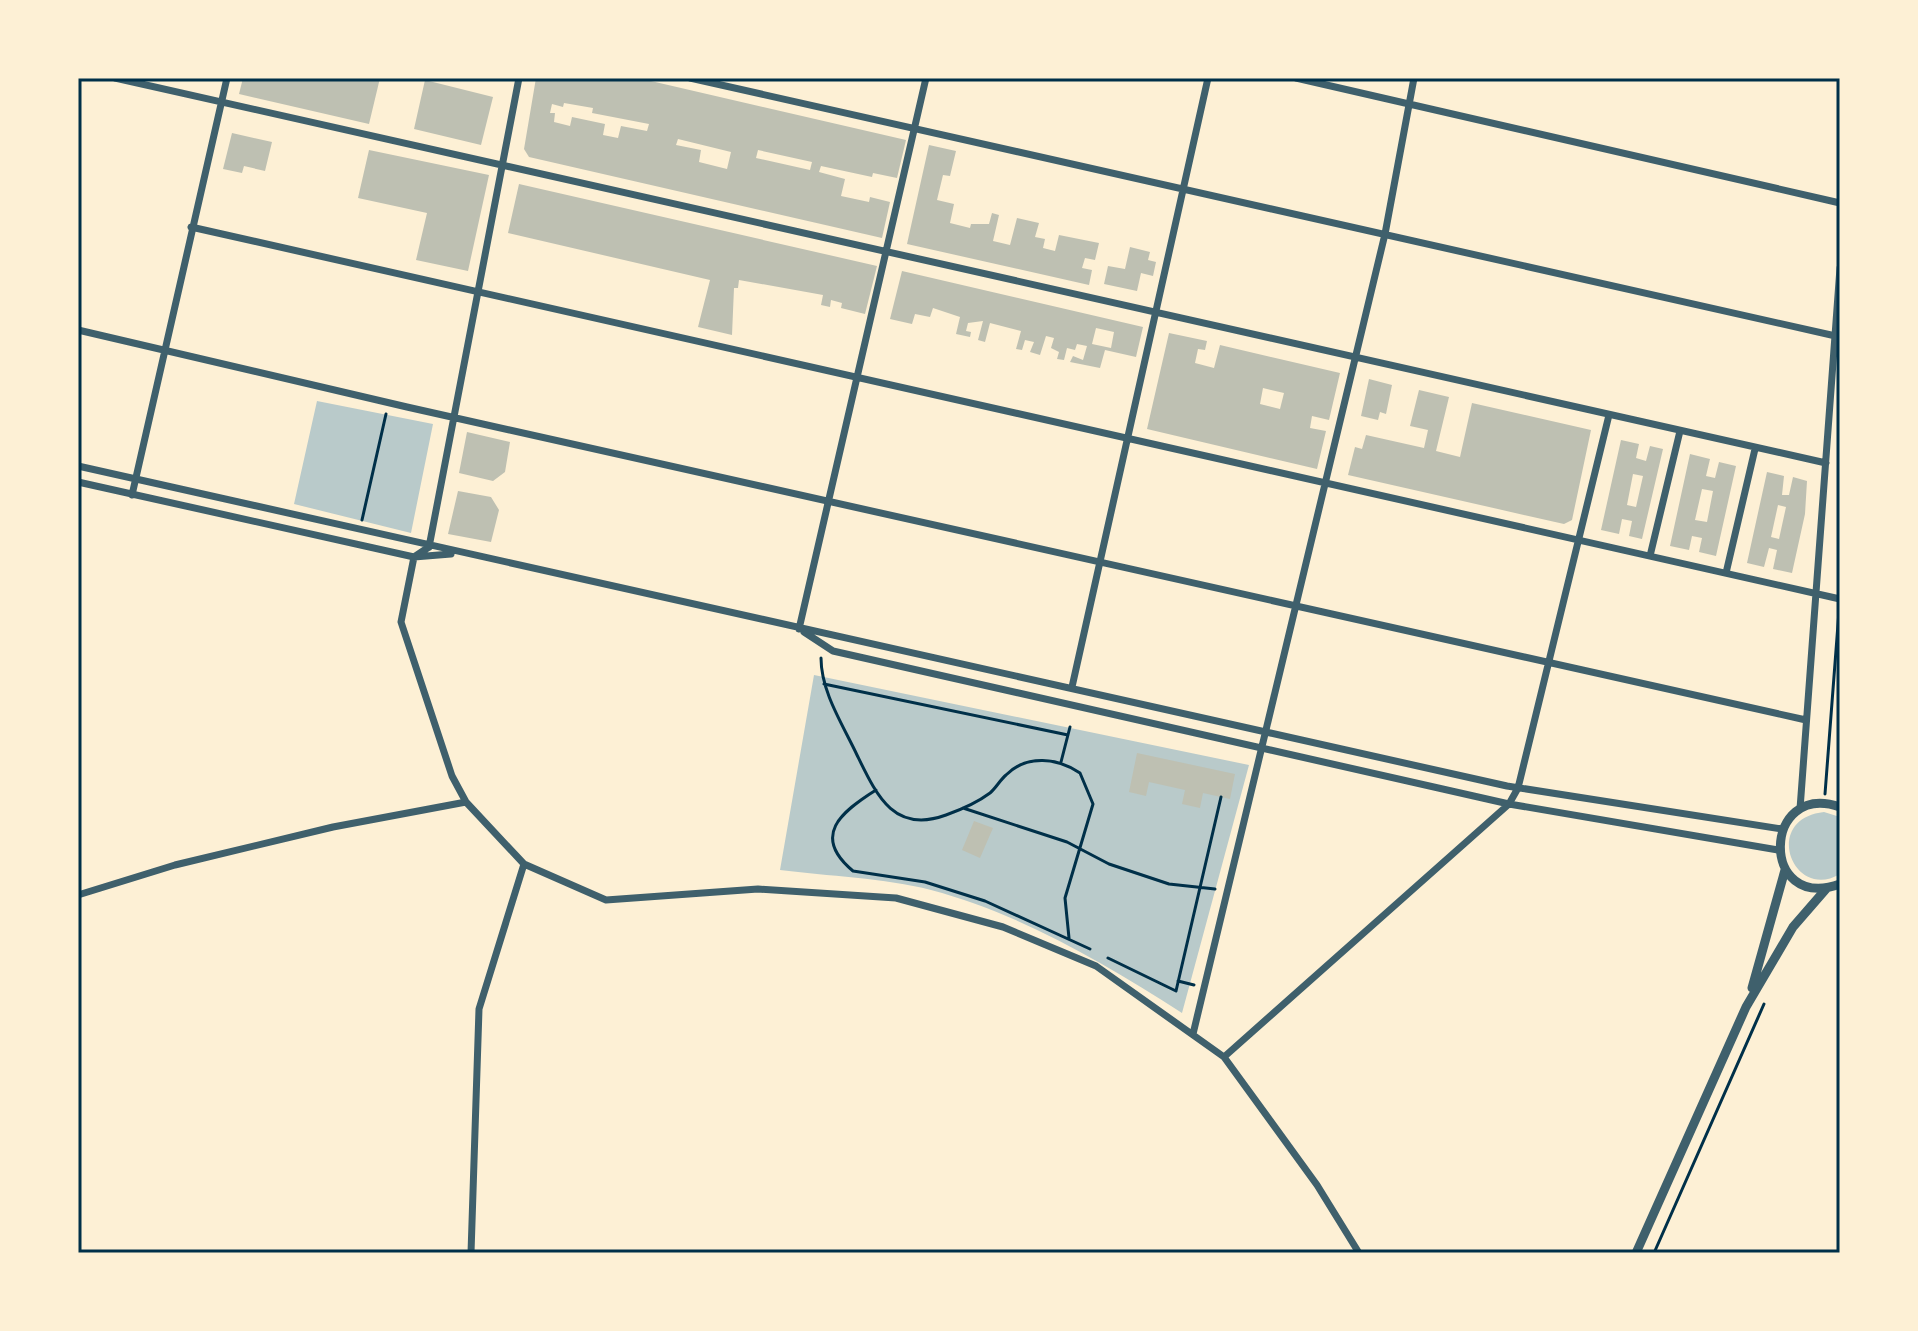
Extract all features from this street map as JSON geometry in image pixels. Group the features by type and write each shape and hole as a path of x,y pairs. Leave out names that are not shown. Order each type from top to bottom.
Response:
{"street":[{"path":"115,78 1826,463"},
{"path":"132,495 227,78"},
{"path":"519,78 429,547 414,557 401,622 452,776 466,802 524,864 606,900 758,889 896,898 1003,927 1096,966 1224,1057 1317,1185 1359,1253"},
{"path":"690,78 1837,336"},
{"path":"799,629 912,128 926,78"},
{"path":"1072,687 1208,78"},
{"path":"1296,78 1840,203"},
{"path":"1193,1034 1385,234 1414,78"},
{"path":"191,227 1840,601"},
{"path":"1800,809 1840,268"},
{"path":"78,330 388,403 1806,720"},
{"path":"1224,1057 1509,804 1518,788 1609,415"},
{"path":"1650,556 1680,431"},
{"path":"1726,573 1755,449"},
{"path":"78,466 1507,786 1782,829"},
{"path":"78,482 414,557 462,554"},
{"path":"799,629 833,651 1509,804 1778,850"},
{"path":"78,895 175,865 319,830 466,802"},
{"path":"1840,807 1818,803 1800,809 1782,829 1778,850 1785,870 1810,888 1826,889 1840,884"},
{"path":"471,1253 479,1009 524,864"},
{"path":"1746,1007 1785,870"},
{"path":"1636,1253 1746,1007 1793,927 1826,889"}],"path":[{"path":"360,531 388,403"},
{"path":"1825,794 1840,601"},
{"path":"821,642 824,684 876,790 894,813 909,820 926,822 963,808 987,795 1023,763 1061,762 1080,773 1093,804 1065,898 1069,938"},
{"path":"824,684 1068,735"},
{"path":"1061,762 1070,727"},
{"path":"876,790 841,816 832,834 833,848 853,871 925,882 985,901 1094,951"},
{"path":"1106,958 1176,991 1221,797"},
{"path":"963,808 1081,848 1109,864 1169,884 1203,885 1215,889"},
{"path":"1178,981 1204,987"},
{"path":"1654,1253 1768,996"}],"shaded area":[{"path":"317,401 433,424 411,533 294,504"},
{"path":"814,675 1249,765 1182,1013 1061,942 964,900 895,883 780,870"},
{"path":"1824,812 1840,817 1840,874 1823,880 1809,877 1798,869 1791,856 1789,842 1793,829 1805,818"}],"building":[{"path":"243,78 380,78 369,124 239,94"},
{"path":"536,78 638,78 906,140 897,178 873,173 872,177 821,166 819,172 845,179 841,196 869,202 870,197 890,202 882,238 529,157 524,149","holes":["564,103 593,108 592,113 649,124 647,131 621,126 618,138 603,135 605,124 572,117 570,126 554,122 555,113 550,113 552,104 563,107","678,139 731,152 727,169 699,162 701,150 676,145","758,150 812,162 810,170 756,158"]},
{"path":"425,80 493,97 481,145 414,129"},
{"path":"232,133 272,142 265,171 244,166 242,173 223,169"},
{"path":"929,145 956,151 950,176 943,175 937,200 954,204 950,223 970,228 971,224 989,224 992,213 999,215 993,241 1010,245 1017,218 1039,223 1035,237 1045,239 1043,248 1055,251 1059,235 1099,243 1095,260 1085,258 1082,268 1092,270 1089,285 907,244"},
{"path":"369,150 489,175 468,271 416,260 427,213 358,198"},
{"path":"519,184 877,266 865,314 841,308 842,303 831,300 830,307 821,305 823,295 739,280 738,288 734,288 732,335 698,327 710,280 508,233"},
{"path":"1130,247 1150,252 1148,260 1156,262 1153,276 1141,273 1137,291 1104,284 1108,266 1125,269"},
{"path":"902,271 1143,327 1136,357 1105,350 1100,368 1070,362 1073,356 1083,360 1087,346 1077,344 1075,350 1067,348 1064,360 1057,359 1059,352 1051,348 1054,338 1046,336 1040,355 1030,352 1034,342 1025,340 1022,350 1016,349 1021,331 990,323 985,342 978,340 983,321 968,323 966,331 971,332 970,337 956,334 960,317 933,308 930,317 915,314 912,324 890,319","holes":["1096,328 1114,332 1111,348 1092,344"]},
{"path":"1169,333 1207,341 1205,350 1198,349 1195,363 1214,368 1220,345 1340,373 1329,420 1312,416 1310,428 1326,431 1317,469 1147,429","holes":["1263,388 1284,393 1280,409 1260,404"]},
{"path":"1369,379 1392,385 1386,414 1380,412 1378,420 1361,416"},
{"path":"1419,390 1449,397 1436,451 1460,457 1472,403 1591,430 1572,520 1564,524 1348,475 1355,447 1362,449 1366,435 1424,448 1428,430 1410,426"},
{"path":"467,432 510,442 505,472 493,481 459,473"},
{"path":"1621,440 1639,444 1636,458 1646,461 1650,446 1663,449 1642,539 1629,536 1632,521 1622,519 1619,534 1601,530","holes":["1633,474 1643,476 1636,507 1627,505"]},
{"path":"1690,454 1710,459 1706,476 1715,478 1719,462 1736,466 1716,556 1699,552 1702,538 1692,536 1689,550 1670,546","holes":["1702,489 1713,491 1707,522 1695,520"]},
{"path":"1767,472 1784,476 1782,495 1789,495 1793,477 1807,481 1805,514 1792,573 1773,569 1777,550 1769,548 1764,567 1747,563","holes":["1778,505 1786,507 1779,539 1771,537"]},
{"path":"458,491 491,497 499,510 491,542 448,534"},
{"path":"1137,753 1235,774 1230,799 1203,793 1200,808 1182,804 1185,790 1149,782 1146,796 1129,792"},
{"path":"974,821 993,828 980,858 962,850"}]}
